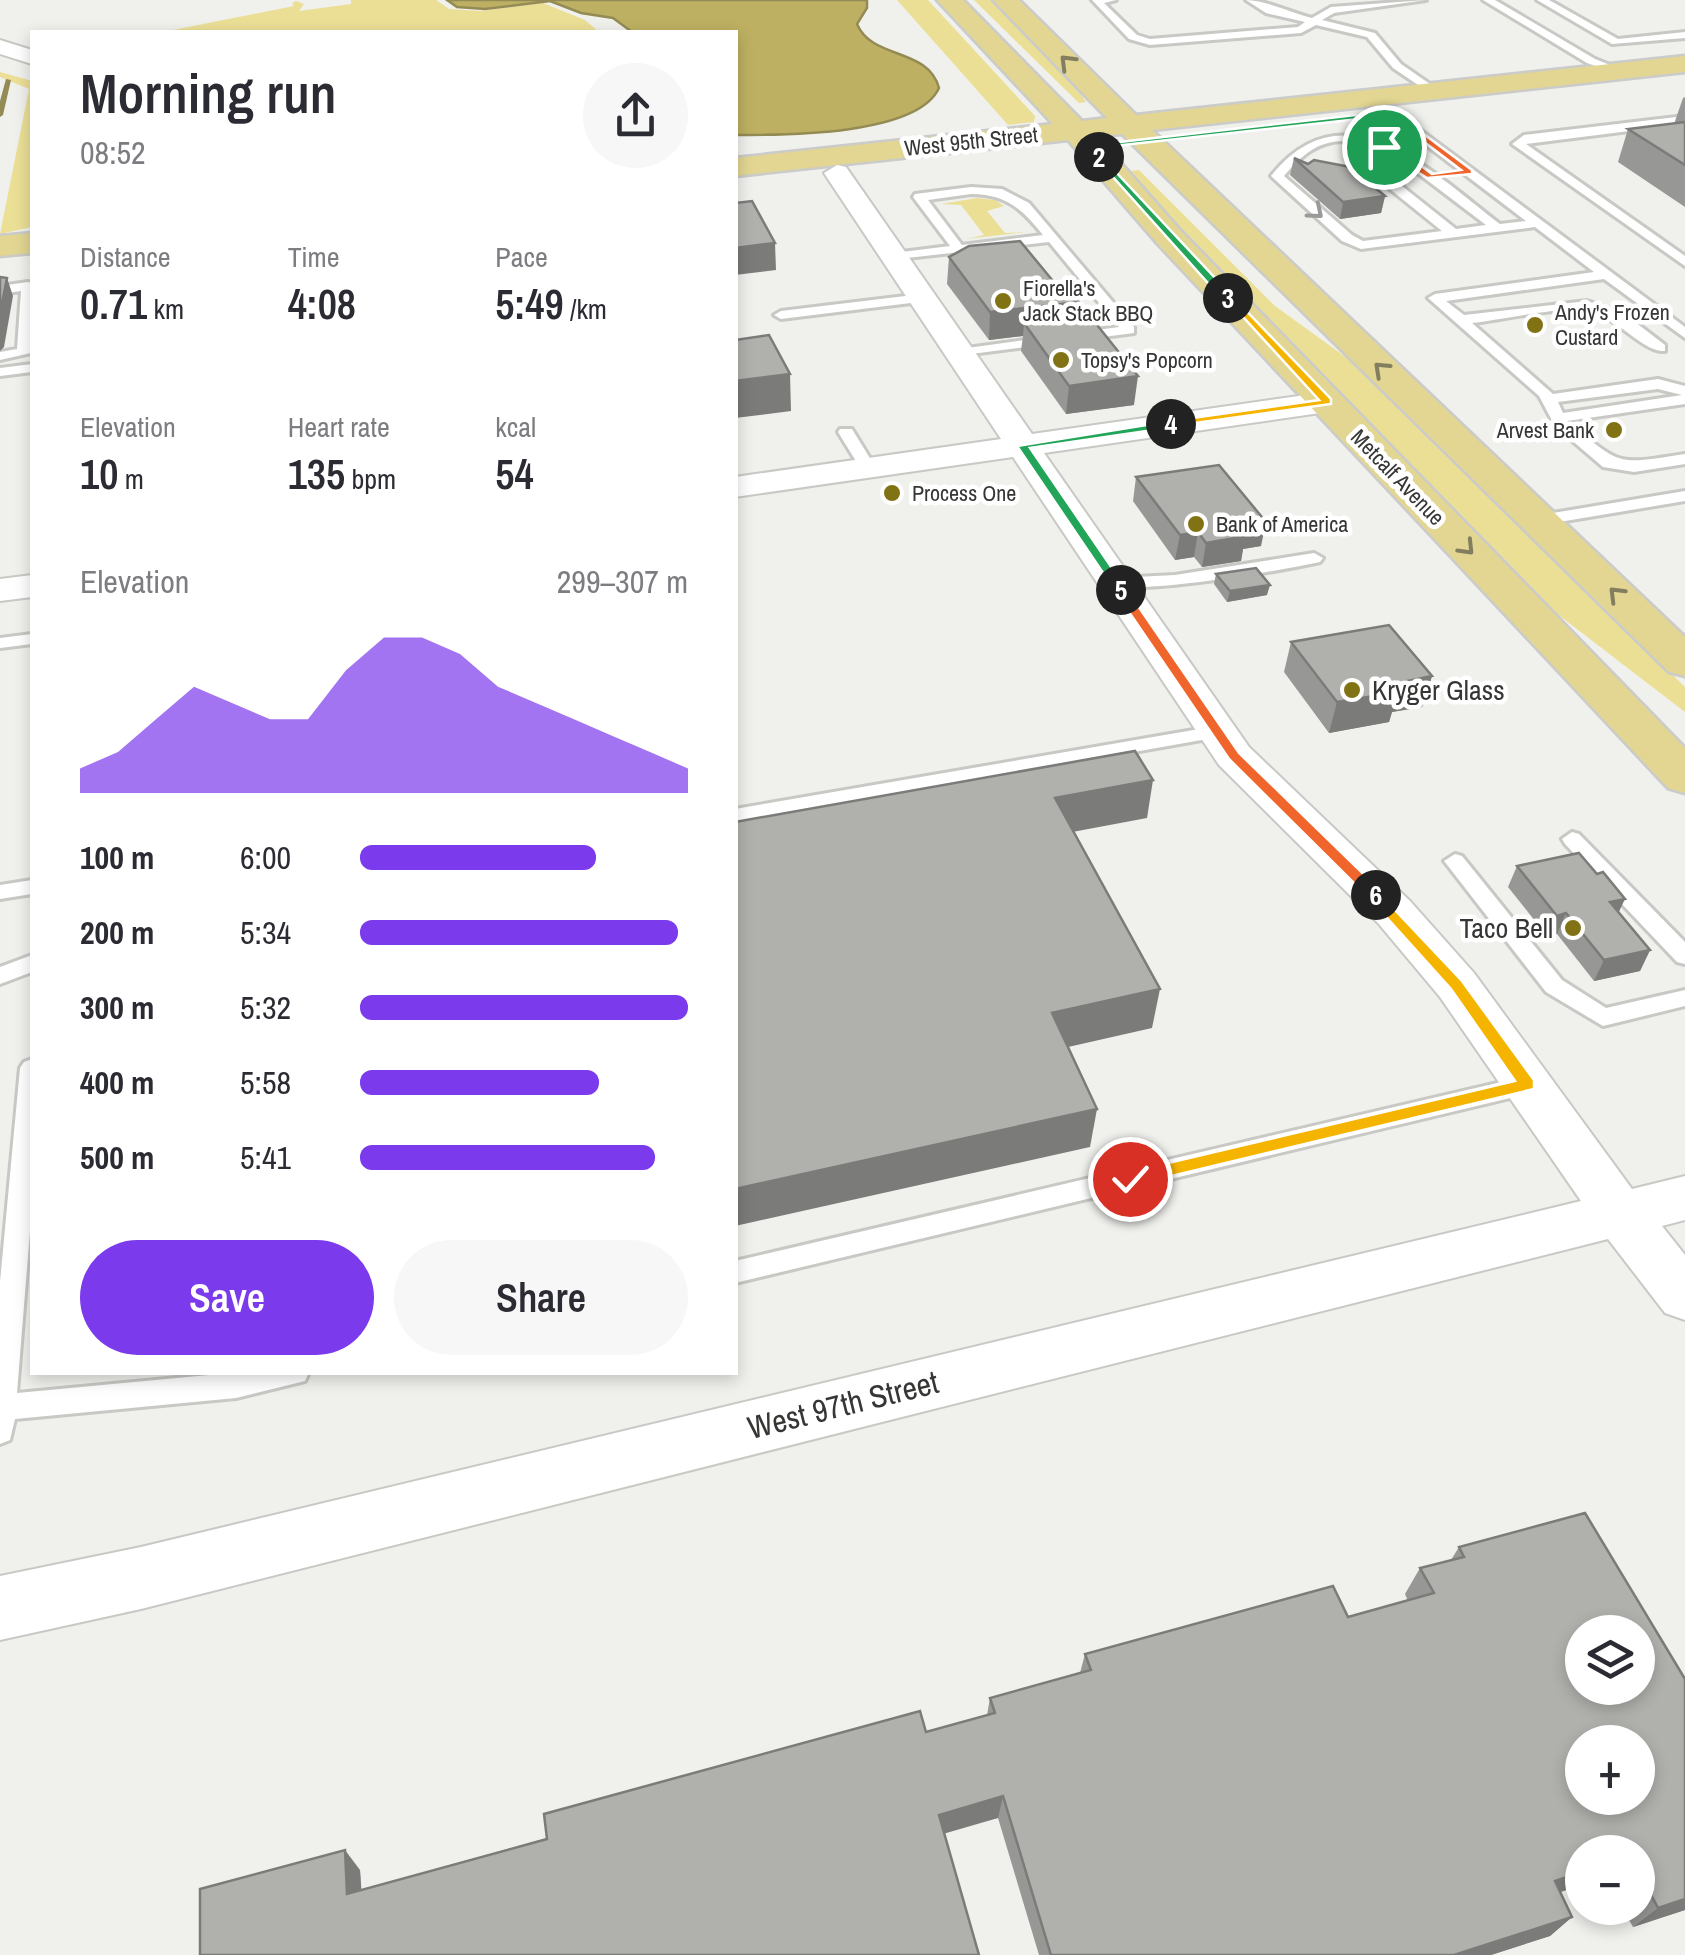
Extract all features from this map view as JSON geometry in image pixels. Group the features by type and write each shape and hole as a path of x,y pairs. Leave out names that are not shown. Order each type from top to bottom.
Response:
{"main road":[{"name":"Metcalf Avenue","path":"949,0 1082,138 1168,236 1685,777"},
{"path":"1005,0 1136,132 1685,662"},
{"name":"West 95th Street","path":"738,167 1082,138 1434,91 1685,64"},
{"path":"1488,104 1520,91 1626,77 1619,71"},
{"name":"West 95th Street","path":"1136,132 1392,114 1685,82"},
{"name":"West 95th Street","path":"738,184 1082,138"},
{"path":"0,246 30,242"},
{"path":"0,264 30,261"}],"street":[{"path":"0,47 30,56"},
{"path":"0,64 30,72"},
{"path":"837,173 1217,732 1260,785 1406,927 1456,985 1620,1214 1685,1296"},
{"path":"738,486 1327,402"},
{"path":"0,590 30,586"},
{"name":"West 97th Street","path":"0,1608 179,1569 1685,1198"}],"lane":[{"path":"1111,0 1096,1 1133,37 1150,42 1301,30 1341,8 1421,0"},
{"path":"1252,0 1270,11 1370,34 1383,45 1396,66 1434,91"},
{"path":"1330,0 1341,8"},
{"path":"1488,0 1591,61 1619,71"},
{"path":"1542,0 1616,42 1685,35"},
{"path":"1538,30 1585,25"},
{"path":"1392,114 1683,330"},
{"path":"1685,120 1524,138 1518,144 1685,262"},
{"path":"1498,228 1392,149 1345,138 1309,143 1277,176 1353,242 1380,243 1454,234 1537,223"},
{"path":"1312,162 1315,150 1369,145"},
{"path":"1369,145 1354,154 1356,158 1454,234"},
{"path":"1430,176 1469,172"},
{"path":"1284,185 1298,179"},
{"path":"959,249 919,197 974,191 1008,194 1022,203 1129,330 960,353"},
{"path":"894,257 1052,238"},
{"path":"1606,275 1435,298 1609,464 1634,467 1685,459"},
{"path":"0,290 28,286 30,310 24,354 0,356"},
{"path":"782,314 922,298"},
{"path":"1461,320 1587,305 1617,315 1660,348"},
{"path":"0,372 30,368"},
{"path":"1553,408 1685,394"},
{"path":"846,432 868,468"},
{"path":"1541,520 1685,496"},
{"path":"1116,583 1175,580 1314,558"},
{"path":"0,644 30,639"},
{"path":"738,815 1217,732"},
{"path":"1572,839 1685,956"},
{"path":"1455,862 1554,986 1603,1017 1685,998"},
{"path":"0,892 30,887"},
{"path":"0,976 30,964"},
{"path":"738,1271 1528,1084"},
{"path":"30,1091 2,1419 236,1386 282,1375"}],"shaded area":[{"path":"351,0 436,0 449,9 481,11 543,3 585,20 597,30 173,30 294,6 296,1 304,4 299,11 351,4"},
{"path":"447,0 867,0 867,8 857,24 864,35 924,66 939,88 926,104 877,124 814,133 738,135 738,30 629,30 613,18 581,13 550,1 485,9 457,7"},
{"path":"897,0 928,0 1035,116 1034,122 1008,125"},
{"path":"974,0 991,0 1075,85 1086,102 1079,103"},
{"path":"0,72 30,80 30,227 0,234 29,89 0,77"},
{"path":"1139,170 1275,306 1365,371 1685,687 1685,712 1556,613 1145,191 1131,171"},
{"path":"977,198 995,200 1004,206 987,211 1005,233 1026,232 966,239 984,235 961,205 941,204"}],"building":[{"path":"1685,122 1685,165 1628,129"},
{"path":"1294,158 1308,164 1314,160 1350,167 1385,196 1343,202"},
{"path":"752,201 775,243 738,248 738,203"},
{"path":"1020,241 1067,298 1075,297 1079,302 990,312 949,257 969,246"},
{"path":"0,277 7,278 0,313"},
{"path":"1089,315 1138,376 1069,386 1024,323"},
{"path":"769,335 790,374 738,381 738,340"},
{"path":"1219,465 1266,522 1237,526 1246,536 1206,543 1198,532 1180,535 1136,477"},
{"path":"1256,568 1270,585 1230,591 1216,574"},
{"path":"1389,625 1432,676 1392,684 1398,692 1337,702 1291,642"},
{"path":"1135,751 1153,780 1055,798 1160,989 1052,1013 1097,1109 738,1188 738,821"},
{"path":"1579,853 1597,874 1603,872 1625,899 1610,902 1650,950 1604,960 1566,913 1557,916 1517,866"},
{"path":"1585,1513 1646,1615 1565,1615 1565,1705 1655,1705 1655,1629 1685,1679 1685,1899 1658,1908 1655,1902 1655,1835 1565,1835 1565,1878 1555,1881 1565,1902 1565,1919 1454,1955 1051,1955 1003,1796 939,1815 979,1955 200,1955 200,1889 345,1850 347,1894 547,1839 544,1814 920,1711 926,1732 995,1713 990,1698 1091,1670 1085,1654 1333,1586 1348,1617 1434,1593 1420,1568 1464,1557 1459,1547"}],"waterway":[{"path":"0,115 8,80"}],"place":[{"name":"Fiorella's Jack Stack BBQ","path":"1003,301"},
{"name":"Andy's Frozen Custard","path":"1535,325"},
{"name":"Topsy's Popcorn","path":"1061,360"},
{"name":"Arvest Bank","path":"1614,430"},
{"name":"Process One","path":"892,493"},
{"name":"Bank of America","path":"1196,524"},
{"name":"Kryger Glass","path":"1352,690"},
{"name":"Taco Bell","path":"1573,928"}],"route":[{"path":"1130,1179 1528,1084 1456,985 1394,912 1234,756 1023,446 1327,402 1168,236 1090,146 1392,114 1469,172 1430,176 1384,147"}]}
